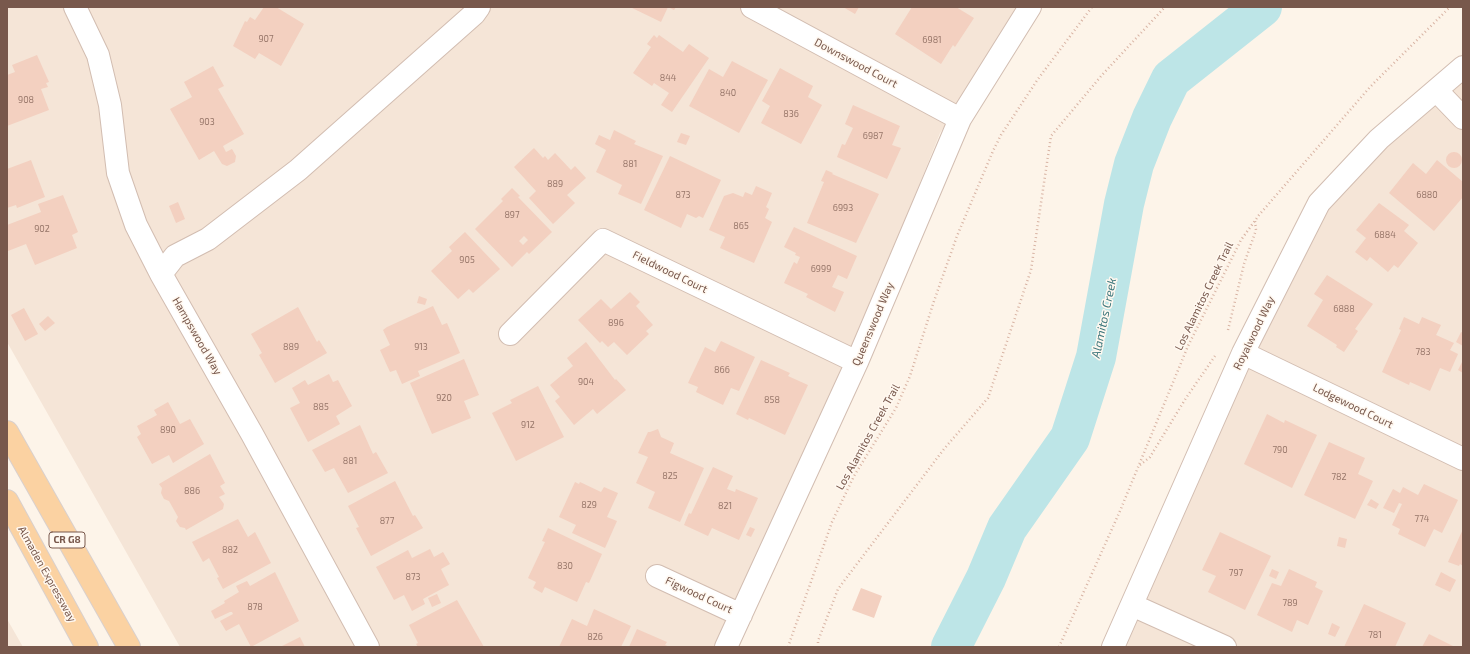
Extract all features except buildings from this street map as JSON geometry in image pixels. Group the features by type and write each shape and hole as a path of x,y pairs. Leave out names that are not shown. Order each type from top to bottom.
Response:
{"main road":[{"name":"CR G8","path":"7,432 129,647"},
{"name":"Almaden Expressway","path":"7,500 87,647"}],"street":[{"path":"161,274 175,256 208,239 298,170 474,14 479,7"},
{"name":"Downswood Court","path":"752,7 960,120"},
{"name":"Queenswood Way","path":"726,647 857,362 960,120 1030,7"},
{"name":"Hampswood Way","path":"80,8 98,55 110,105 118,173 136,225 161,274 252,434 368,647"},
{"name":"Royalwood Way","path":"1113,647 1243,353 1319,204 1379,139 1437,91 1463,67"},
{"path":"1437,91 1463,118"},
{"name":"Fieldwood Court","path":"510,334 603,240 857,362"},
{"name":"Lodgewood Court","path":"1243,353 1463,459"},
{"name":"Figwood Court","path":"657,576 741,615"},
{"path":"1132,605 1225,647"}],"path":[{"name":"Los Alamitos Creek Trail","path":"788,647 832,522 854,476 896,408 910,376 954,243 993,151 1001,135 1038,79 1092,7"},
{"path":"818,647 818,641 838,589 944,449 988,398 1031,270 1051,136 1102,76 1165,7"},
{"name":"Los Alamitos Creek Trail","path":"1059,647 1140,465 1188,346 1241,240 1255,221 1370,87 1450,7"},
{"path":"1227,332 1244,264 1256,230 1255,221"},
{"path":"1140,465 1150,457 1186,398 1223,346 1243,353"}],"shaded area":[{"path":"7,7 1023,7 940,133 733,647 180,647 7,342"},
{"path":"1463,61 1463,647 1117,647 1304,227"},
{"path":"7,619 23,647 7,647"}],"waterway":[{"name":"Alamitos Creek","path":"951,647 986,578 1007,528 1070,438 1096,357 1124,204 1134,164 1152,118 1171,79 1262,7"}]}
